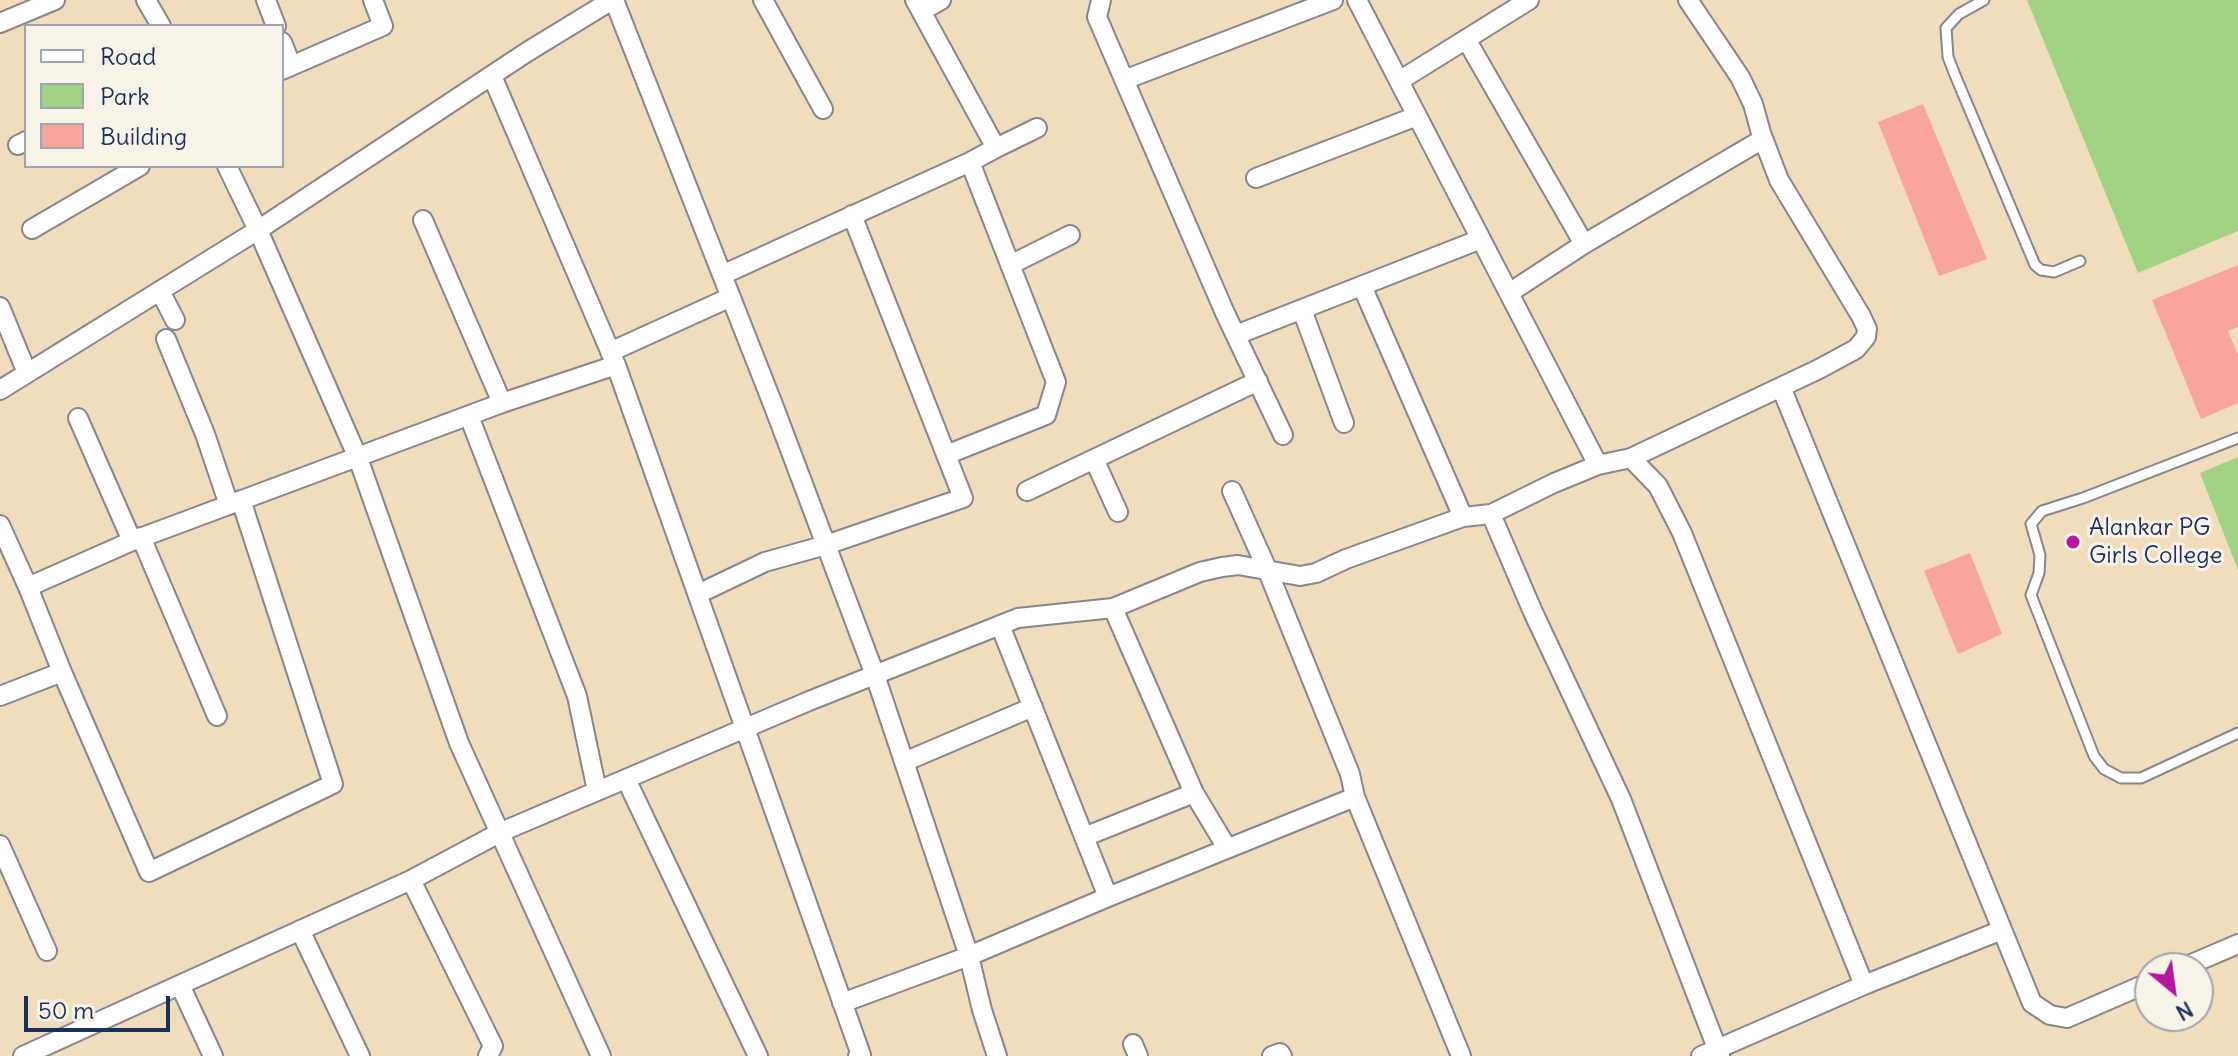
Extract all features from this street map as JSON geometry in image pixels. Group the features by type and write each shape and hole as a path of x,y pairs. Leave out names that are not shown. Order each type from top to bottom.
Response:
{"street":[{"path":"0,23 55,0"},
{"path":"146,0 160,24"},
{"path":"266,0 275,24"},
{"path":"287,68 383,26 373,0"},
{"path":"0,390 258,230 613,0 731,297 875,675 969,956 997,1056"},
{"path":"763,0 823,109"},
{"path":"941,0 919,6 996,148"},
{"path":"1101,0 1097,17 1283,435"},
{"path":"1124,80 1333,0"},
{"path":"1357,0 1598,465"},
{"path":"1399,81 1529,0"},
{"path":"23,1056 411,880 501,832 1018,618 1113,608 1200,572 1238,565 1300,576 1316,573 1346,559 1463,517 1491,514 1598,465 1631,458 1856,349 1866,337 1867,329 1779,180 1753,104 1740,77 1688,0"},
{"path":"1466,39 1584,244"},
{"path":"492,76 613,358 861,1055 858,1056"},
{"path":"1256,178 1417,116"},
{"path":"722,275 970,162 1037,128"},
{"path":"1509,293 1584,244 1763,139"},
{"path":"946,455 1046,415 1056,382 970,162"},
{"path":"32,229 137,168"},
{"path":"228,168 358,458 459,743 601,1056"},
{"path":"698,594 765,562 826,545 963,498 852,215"},
{"path":"423,220 502,403"},
{"path":"1010,265 1070,235"},
{"path":"1236,335 1481,239"},
{"path":"1362,286 1463,517"},
{"path":"160,291 175,320"},
{"path":"28,587 136,539 469,416 613,358 731,297"},
{"path":"0,307 27,373"},
{"path":"1302,310 1344,423"},
{"path":"0,525 149,872 333,784 235,503 166,339"},
{"path":"1027,491 1258,381"},
{"path":"1781,387 2032,1003 2050,1015 2067,1018 2134,989"},
{"path":"469,416 577,696 597,791"},
{"path":"78,418 217,716"},
{"path":"1631,458 1658,486 1682,533 1864,985"},
{"path":"1094,459 1118,512"},
{"path":"1232,491 1267,569 1350,774 1355,797 1461,1056"},
{"path":"1491,514 1533,612 1621,799 1712,1054 1864,985 2002,930"},
{"path":"1113,608 1194,793 1227,848"},
{"path":"1000,625 1108,897"},
{"path":"0,696 62,672"},
{"path":"904,762 1033,707"},
{"path":"626,779 758,1056"},
{"path":"1084,837 1194,793"},
{"path":"842,1003 969,956 1355,797"},
{"path":"0,845 47,951"},
{"path":"411,880 493,1046 488,1056"},
{"path":"300,930 360,1056"},
{"path":"2214,954 2238,944"},
{"path":"180,985 213,1056"},
{"path":"1272,1056 1280,1053 1282,1056"}],"lane":[{"path":"1984,0 1959,14 1946,28 1948,57 2035,265 2041,270 2054,272 2080,261"},
{"path":"2238,438 2042,511 2031,524 2040,555 2039,573 2031,595 2094,756 2104,769 2121,778 2141,778 2238,733"}],"green space":[{"path":"2027,0 2238,0 2238,231 2138,273"},
{"path":"2238,457 2238,570 2200,473"}],"building":[{"path":"1923,104 1987,259 1939,276 1878,122"},
{"path":"2238,265 2238,327 2228,331 2238,355 2238,403 2201,419 2152,300"},
{"path":"1970,553 2002,634 1958,654 1924,571"}],"place":[{"name":"Alankar PG Girls College","path":"2073,542"}]}
